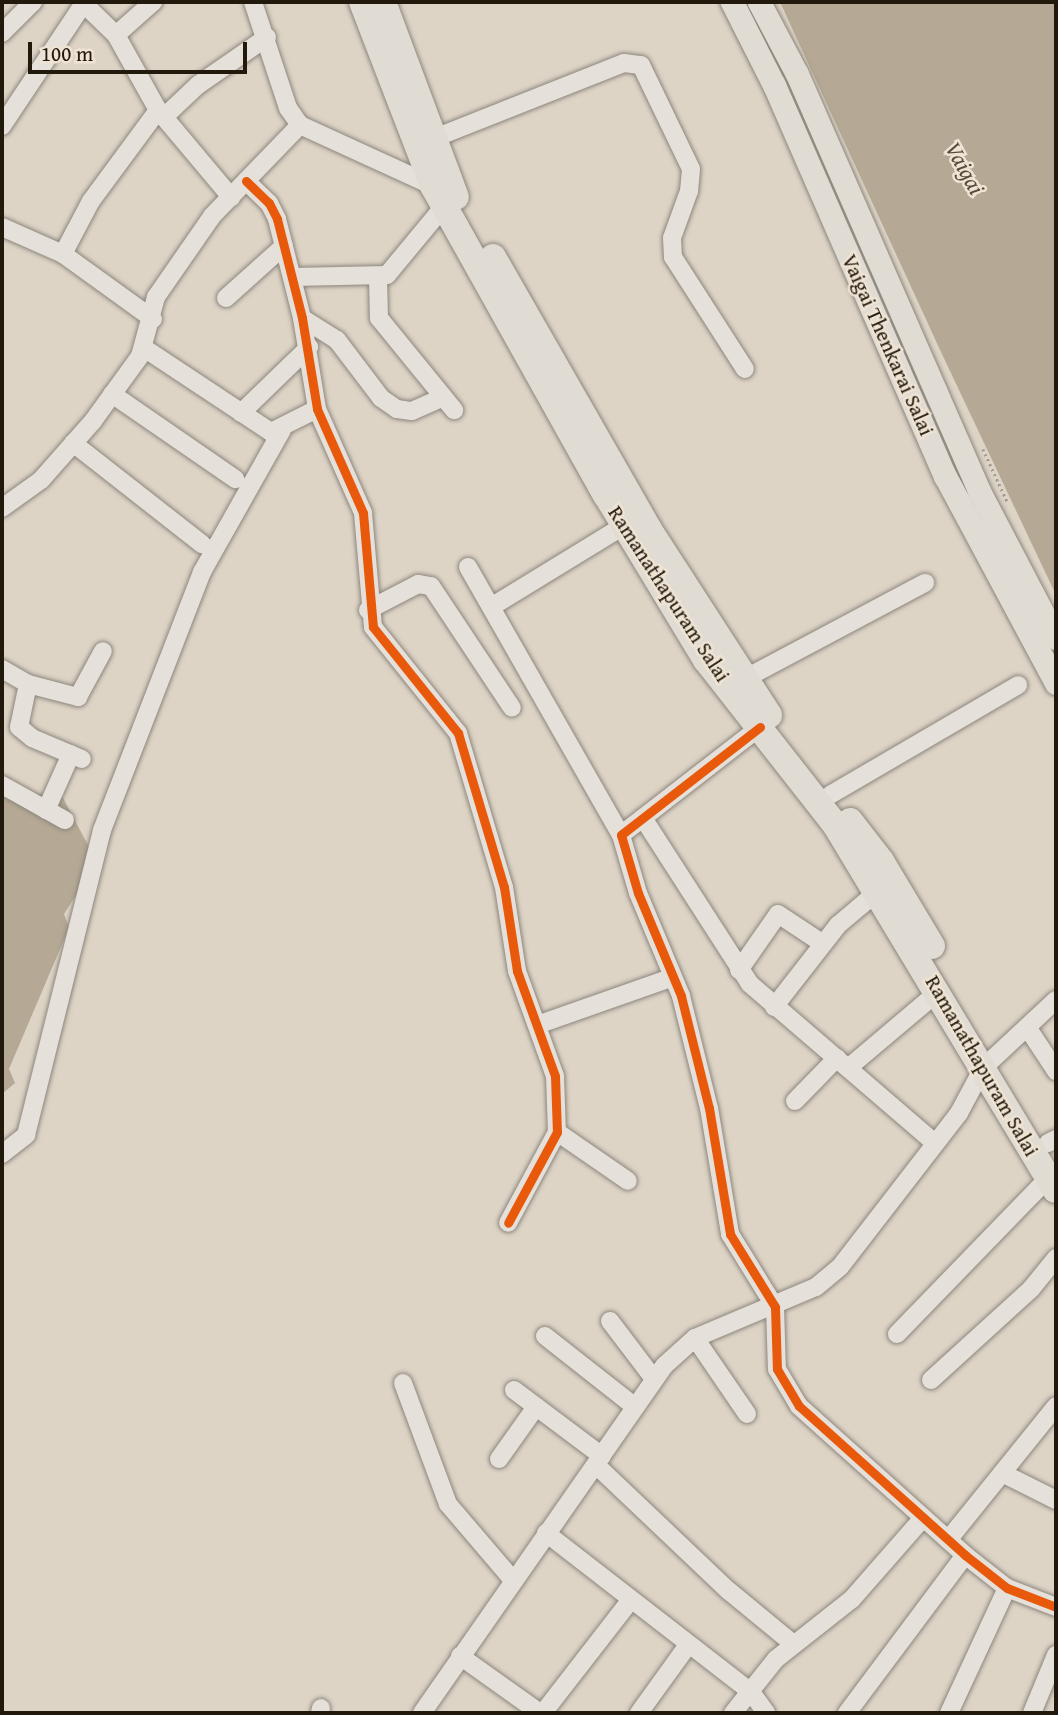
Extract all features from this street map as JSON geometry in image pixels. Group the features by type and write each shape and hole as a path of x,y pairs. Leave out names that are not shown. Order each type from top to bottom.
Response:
{"highway":[{"name":"Ramanathapuram Salai","path":"362,2 424,142 555,360 648,528 746,678 830,795 881,860 989,1062 1053,1162"},
{"name":"Ramanathapuram Salai","path":"383,2 438,196 625,525 706,660 820,802 939,991 989,1062 1053,1162"}],"main road":[{"name":"Vaigai Thenkarai Salai","path":"732,2 774,85 945,477 1056,682"},
{"name":"Vaigai Thenkarai Salai","path":"759,2 796,74 979,491 1056,638"}],"street":[{"path":"2,33 33,2"},
{"path":"2,126 83,2 116,35 161,113 231,197"},
{"path":"116,35 153,2"},
{"path":"253,2 267,37 288,108 300,125 438,196 394,271 378,278 292,277"},
{"path":"63,254 91,201 161,113 267,37"},
{"path":"424,142 624,63 641,65 648,72 691,169 689,191 671,238 673,257 745,369"},
{"path":"2,508 41,480 112,394 144,348 160,290 212,216 300,125"},
{"path":"246,181 269,203 284,246 309,347 317,409 363,513 368,610 384,643 458,733 504,887 517,971 555,1076 558,1132 508,1223"},
{"path":"2,227 63,254 153,320"},
{"path":"226,298 284,246"},
{"path":"302,318 337,340 382,398 397,408 412,411 449,403 379,318 378,278"},
{"path":"241,413 309,347"},
{"path":"144,348 271,432 282,430 317,409"},
{"path":"112,394 235,479"},
{"path":"2,1154 26,1135 102,831 202,572 282,430"},
{"path":"73,443 202,544"},
{"path":"491,607 625,525"},
{"path":"468,567 621,835 638,893 673,977 709,1108 730,1234 775,1307 778,1369 791,1395 965,1555 1007,1588 1056,1606"},
{"path":"746,678 925,583"},
{"path":"368,610 418,584 431,586 512,708"},
{"path":"2,669 28,684 78,697 103,651"},
{"path":"28,684 19,727 32,738 76,756 46,810"},
{"path":"830,795 1018,685"},
{"path":"621,835 760,727"},
{"path":"2,785 65,820"},
{"path":"643,818 739,970 774,1007 935,1143"},
{"path":"774,1007 822,943 877,892"},
{"path":"739,970 778,914 822,943"},
{"path":"537,1025 673,977"},
{"path":"795,1101 939,991"},
{"path":"422,1713 512,1579 599,1461 654,1380 695,1338 775,1307 816,1287 839,1267 959,1113 989,1062 1056,1000"},
{"path":"1027,1027 1056,1072"},
{"path":"558,1132 628,1181"},
{"path":"897,1334 1053,1162"},
{"path":"931,1380 1031,1289 1056,1258"},
{"path":"611,1321 654,1380"},
{"path":"545,1336 634,1406"},
{"path":"695,1338 747,1414"},
{"path":"402,1382 448,1504 512,1579"},
{"path":"514,1390 599,1461 729,1591 792,1643"},
{"path":"948,1540 1056,1406"},
{"path":"499,1459 536,1407"},
{"path":"1002,1473 1056,1500"},
{"path":"733,1713 792,1643 852,1599 923,1518"},
{"path":"546,1534 629,1602 751,1692 766,1713"},
{"path":"847,1713 965,1555"},
{"path":"949,1713 1007,1588"},
{"path":"460,1656 541,1713 629,1602"},
{"path":"639,1713 688,1645"},
{"path":"1032,1713 1056,1655"}],"water":[{"name":"Vaigai","path":"780,2 1056,2 1056,595 941,352"},
{"path":"21,791 63,798 97,862 64,914 69,928 9,1069 15,1083 2,1094 2,799"}],"cycle path":[{"path":"246,181 269,203 277,219 302,318 317,409 363,513 373,627 458,733 504,887 517,971 555,1076 557,1132 508,1223"},
{"path":"760,727 621,835 638,893 681,996 709,1108 730,1234 775,1307 777,1369 799,1406 965,1555 1007,1588 1056,1607"}]}
